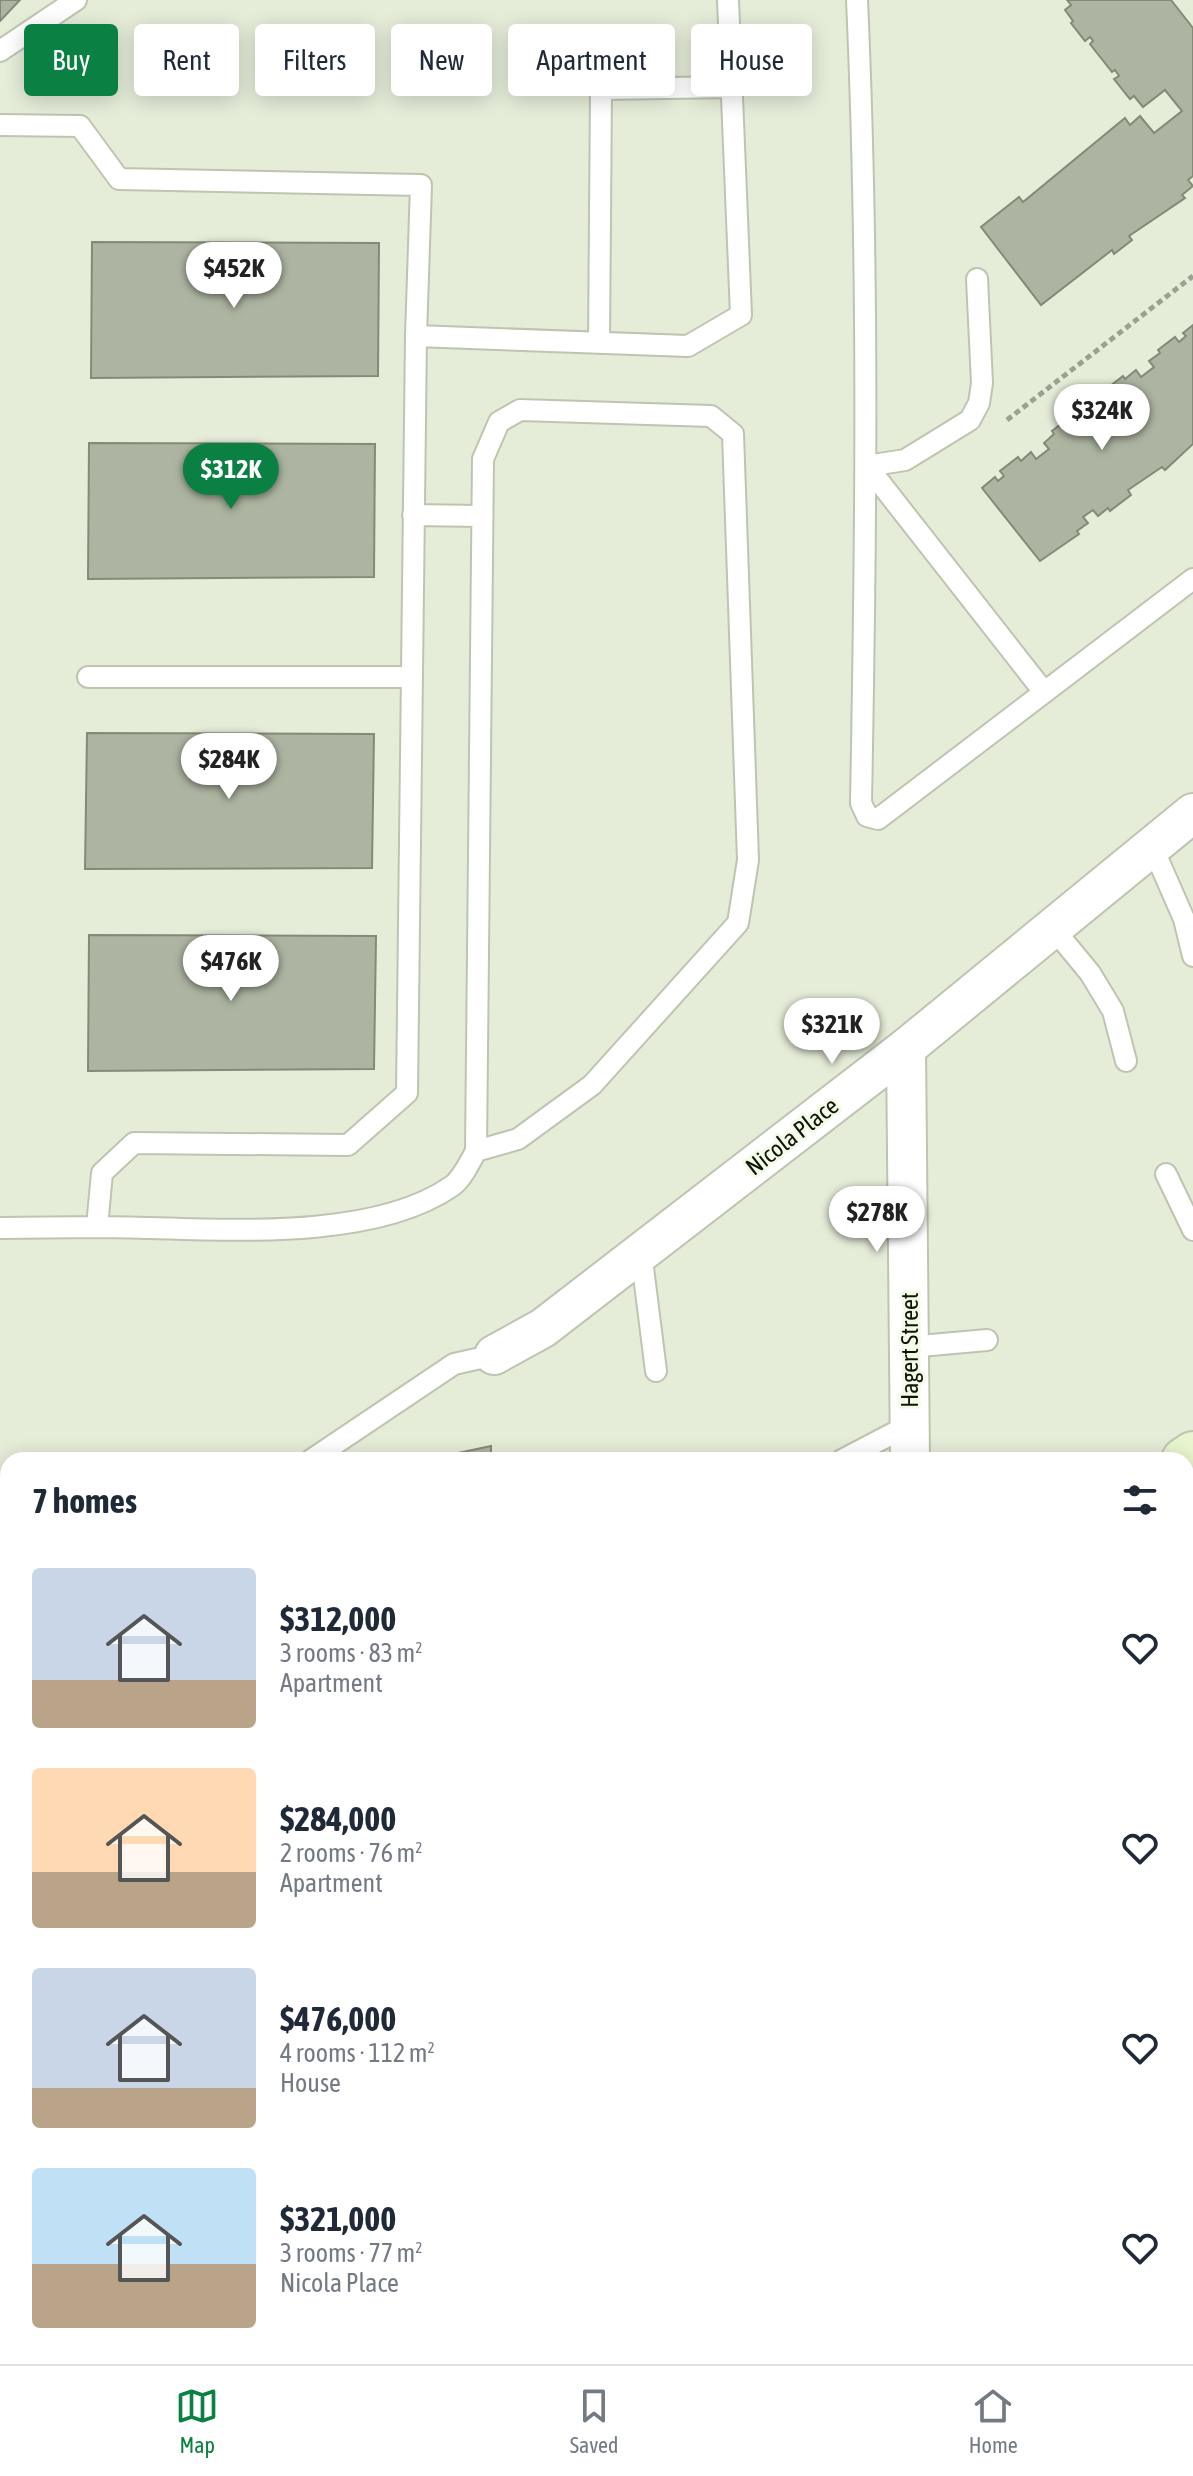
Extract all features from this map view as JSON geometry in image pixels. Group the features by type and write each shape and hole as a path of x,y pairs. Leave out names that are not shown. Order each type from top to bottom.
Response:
{"street":[{"name":"Nicola Place","path":"494,1355 543,1328 906,1048 1193,813"},
{"name":"Hagert Street","path":"906,1048 910,1442"}],"lane":[{"path":"0,51 76,0"},
{"path":"728,0 729,24"},
{"path":"857,0 865,187 867,466 861,803 867,816 878,819 1193,579"},
{"path":"599,343 601,89 691,88"},
{"path":"416,336 688,346 741,315 731,96"},
{"path":"0,125 80,126 119,179 421,185 413,515 407,1093 348,1145 134,1143 102,1173 97,1227"},
{"path":"867,466 905,460 970,420 979,403 982,383 977,279"},
{"path":"0,1228 319,1228 389,1217 455,1185 476,1151 484,648 483,459 499,422 520,410 711,416 733,434 748,860 738,923 592,1085 518,1139 476,1151"},
{"path":"867,466 1044,692"},
{"path":"413,515 481,516"},
{"path":"88,677 412,677"},
{"path":"1152,846 1184,919 1193,956"},
{"path":"1052,927 1090,973 1113,1011 1126,1061"},
{"path":"1166,1174 1193,1230"},
{"path":"641,1252 656,1371"},
{"path":"909,1347 987,1340"},
{"path":"323,1452 454,1364 494,1355"},
{"path":"872,1452 910,1442"}],"path":[{"path":"996,428 1193,276"}],"building":[{"path":"0,0 20,0 0,21"},
{"path":"1067,0 1171,0 1193,28 1193,176 1188,180 1193,186 1182,195 1185,198 1129,236 1132,240 1114,254 1112,250 1041,305 981,227 1019,197 1023,202 1125,118 1130,125 1140,116 1154,133 1182,111 1165,90 1143,107 1134,96 1130,99 1114,79 1119,76 1115,70 1112,72 1090,44 1093,41 1090,37 1085,41 1071,23 1073,21 1065,10 1071,5"},
{"path":"92,242 379,243 378,376 91,378"},
{"path":"1193,325 1193,444 1165,470 1162,467 1128,490 1131,495 1110,511 1108,508 1098,516 1093,510 1083,517 1088,523 1077,531 1079,534 1040,561 982,488 995,477 998,481 1004,476 1000,471 1018,457 1021,461 1031,452 1036,459 1049,449 1044,443 1054,434 1052,431 1070,417 1074,422 1080,417 1078,414 1102,395 1104,398 1109,394 1105,390 1123,376 1125,379 1136,370 1141,377 1154,367 1149,361 1160,353 1158,350 1175,337 1179,342 1186,336 1183,333"},
{"path":"89,443 375,444 374,577 88,579"},
{"path":"87,733 374,734 372,868 85,869"},
{"path":"89,935 376,936 374,1069 88,1071"},
{"path":"491,1446 491,1452 463,1452"}]}
